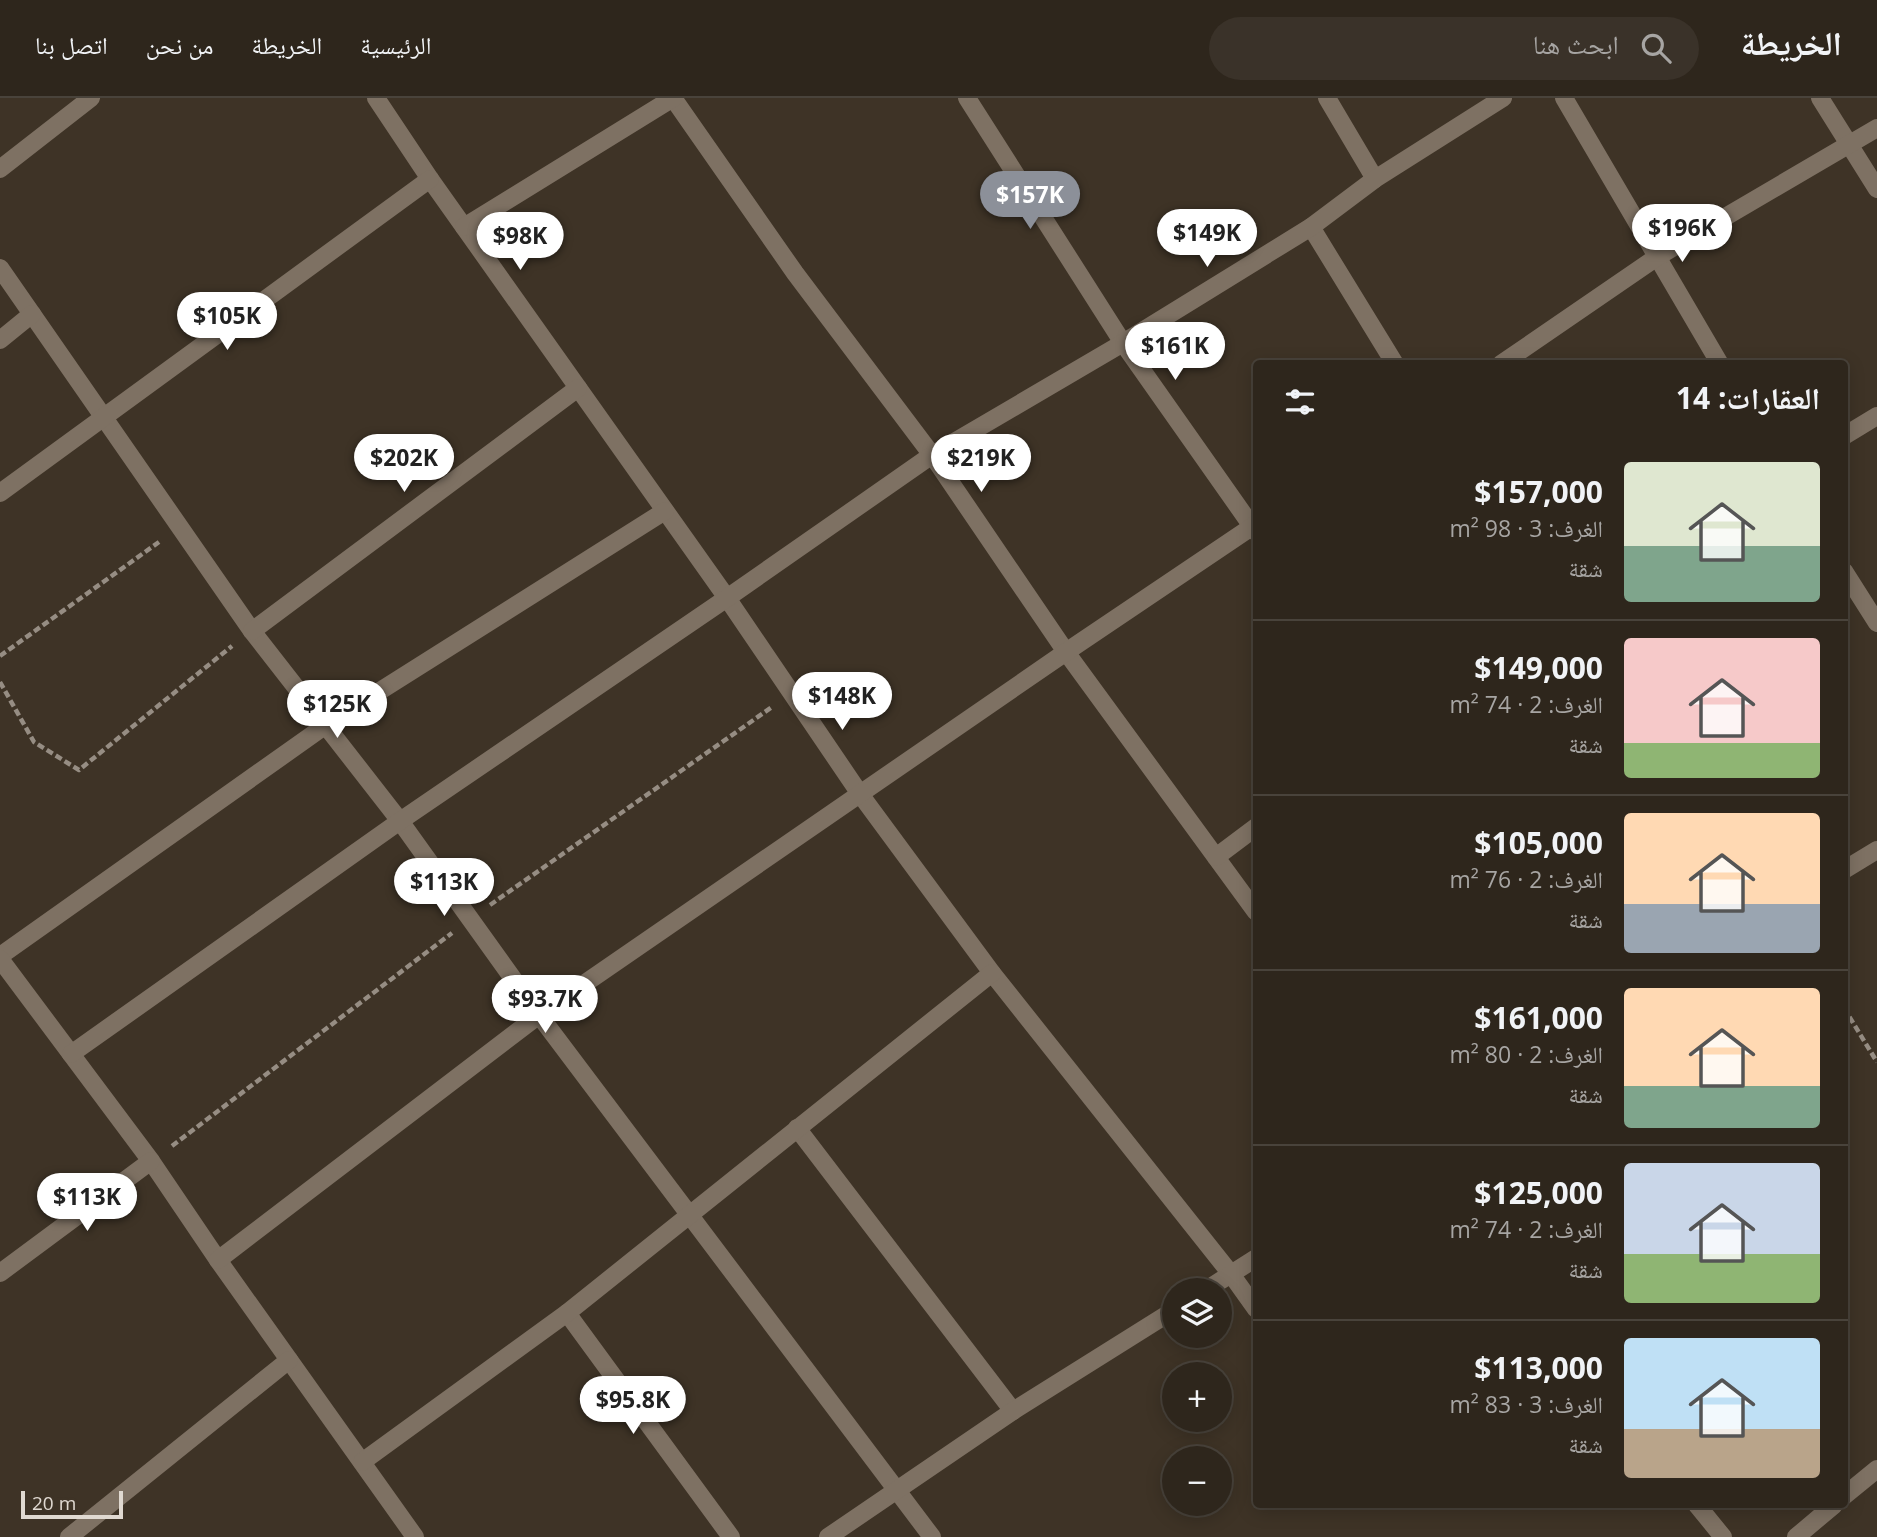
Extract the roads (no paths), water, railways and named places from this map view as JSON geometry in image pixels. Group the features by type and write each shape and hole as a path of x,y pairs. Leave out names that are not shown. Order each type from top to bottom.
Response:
{"street":[{"path":"0,169 92,98"},
{"path":"376,98 430,179 727,598 860,794 992,973 1253,1305"},
{"path":"464,227 673,98 795,272 932,455 1066,652 1253,908"},
{"path":"967,98 1123,343 1253,525"},
{"path":"1327,98 1375,179"},
{"path":"71,1054 400,821 932,455 1123,343 1311,227 1375,179 1503,98"},
{"path":"1564,98 1718,360"},
{"path":"1820,98 1877,188"},
{"path":"1507,360 1657,257 1877,128"},
{"path":"0,493 430,179"},
{"path":"1311,227 1393,360"},
{"path":"0,268 252,631 400,821 539,1015 932,1537"},
{"path":"0,340 32,313"},
{"path":"252,631 578,388"},
{"path":"1848,434 1877,416"},
{"path":"415,1537 151,1161 0,958 326,724 664,511"},
{"path":"218,1260 539,1015 1066,652 1253,529"},
{"path":"1848,577 1877,623"},
{"path":"1216,857 1253,829"},
{"path":"1848,868 1877,850"},
{"path":"362,1462 567,1313 992,973"},
{"path":"797,1128 1013,1411"},
{"path":"0,1273 151,1161"},
{"path":"1225,1278 1253,1260"},
{"path":"567,1313 731,1537"},
{"path":"828,1537 1013,1411 1162,1318"},
{"path":"69,1537 289,1360"},
{"path":"1848,1493 1877,1469"},
{"path":"1699,1508 1723,1537"},
{"path":"1796,1537 1830,1508"}]}
